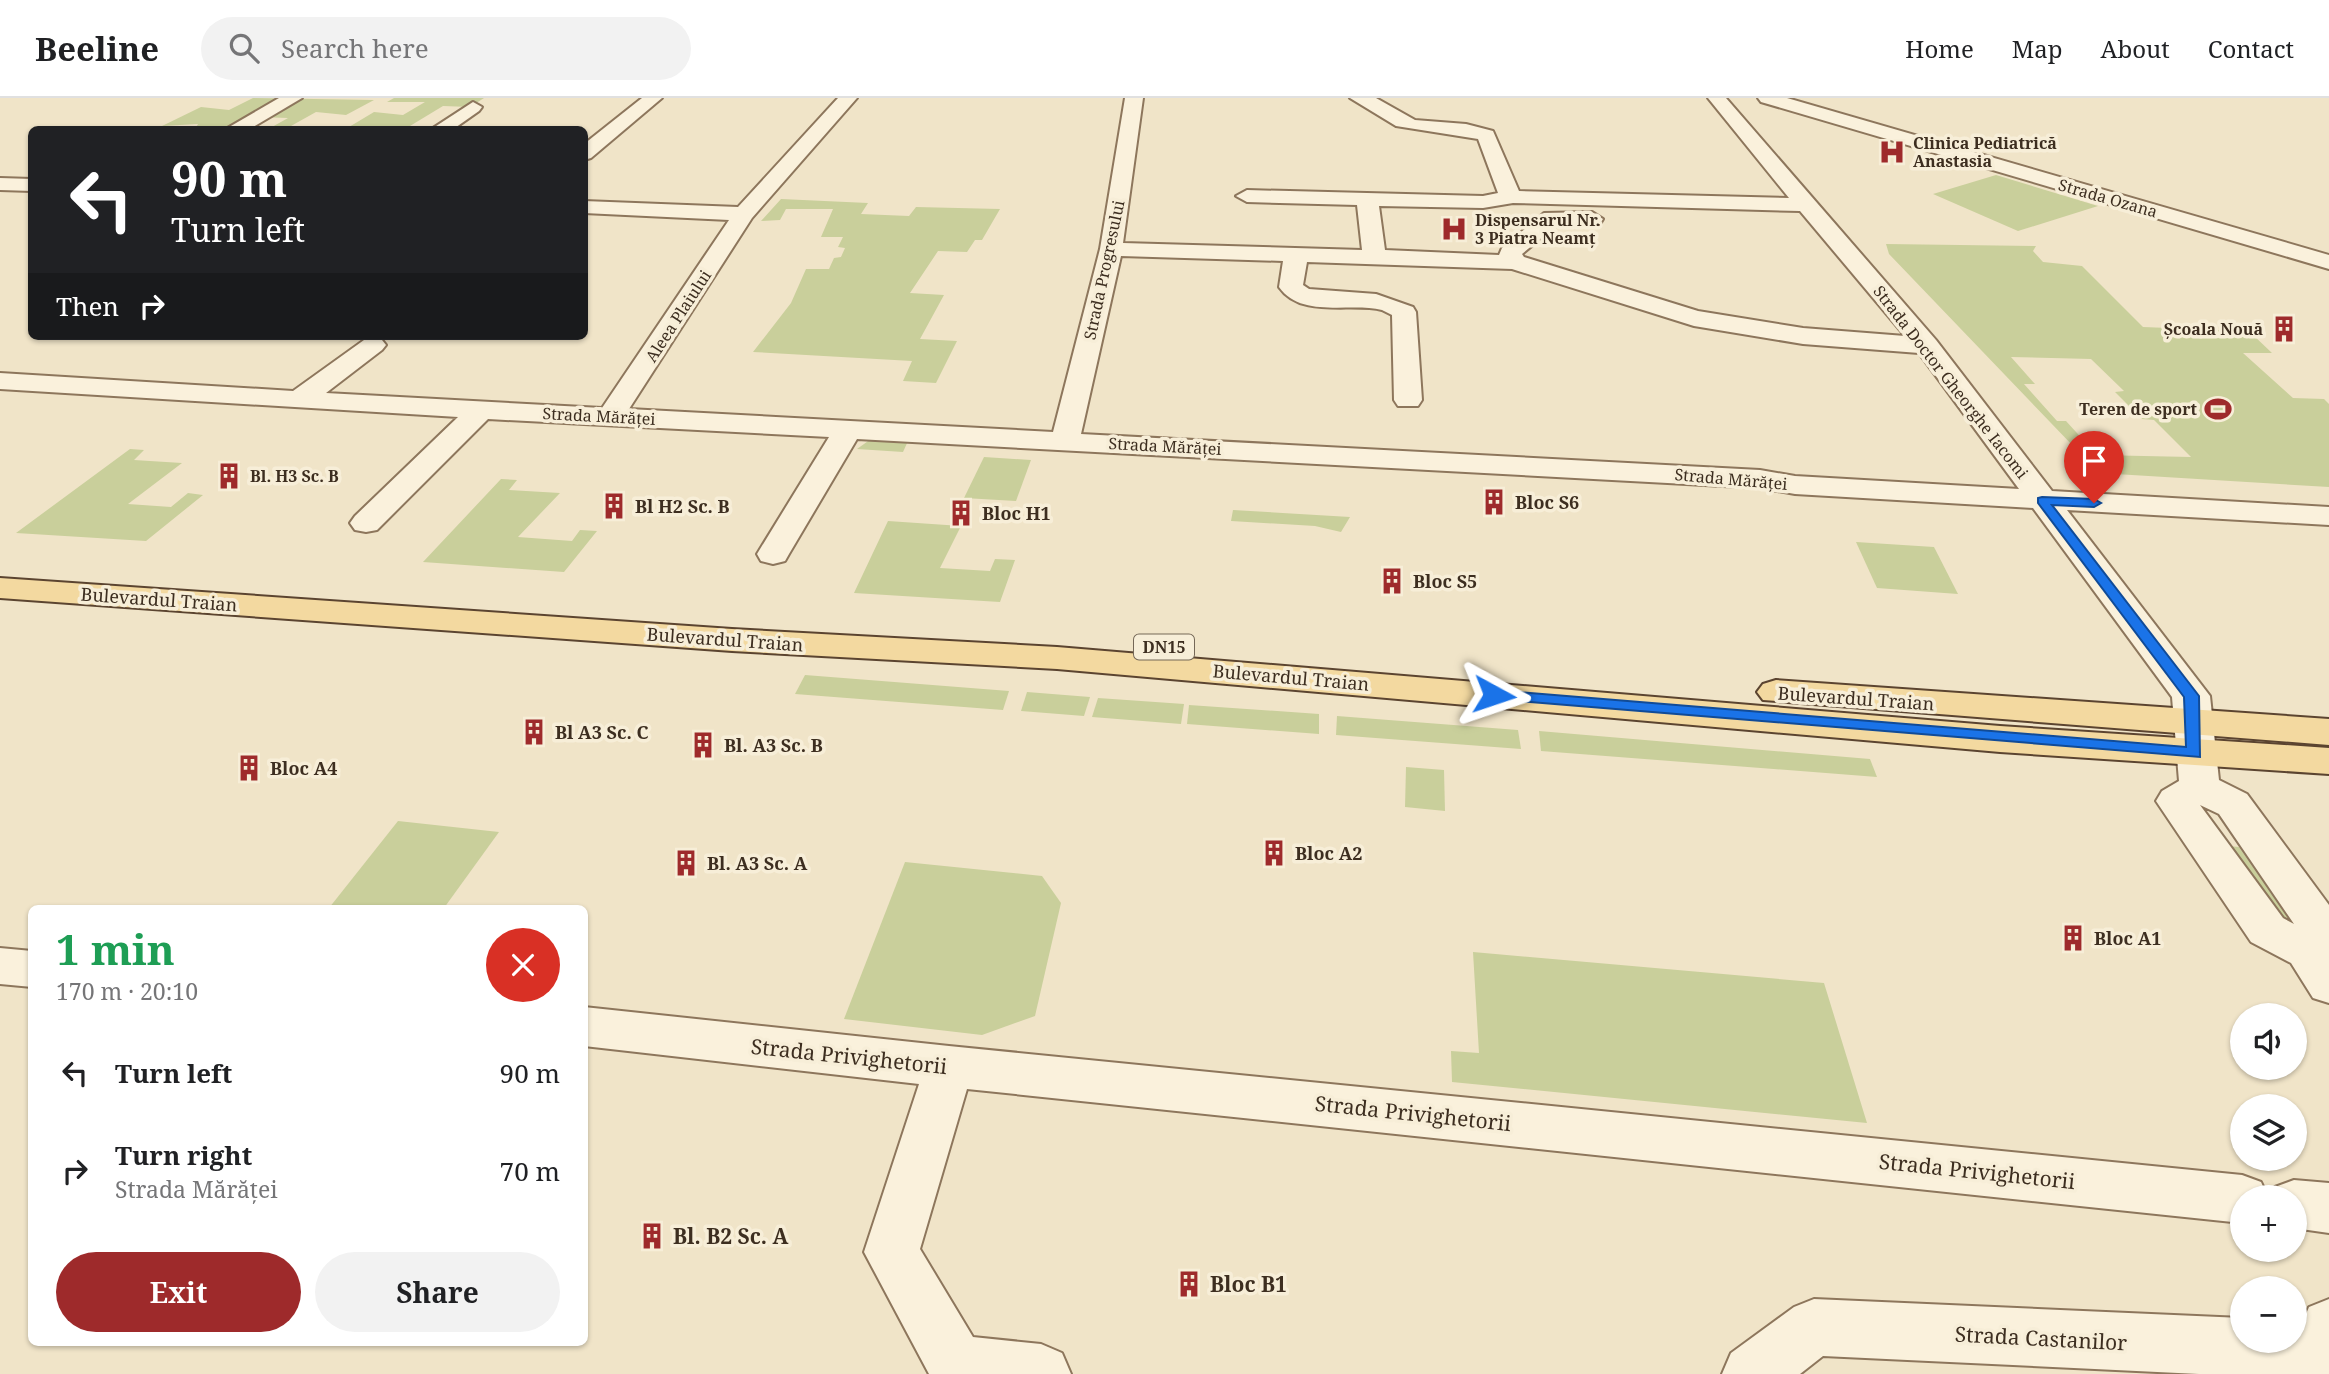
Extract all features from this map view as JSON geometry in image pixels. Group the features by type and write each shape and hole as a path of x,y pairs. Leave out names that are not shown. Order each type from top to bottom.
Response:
{"main road":[{"name":"Bulevardul Traian","path":"0,561 2191,766 2329,761"},
{"name":"Bulevardul Traian","path":"0,588 732,640 1058,658 2191,766 2329,733"}],"street":[{"path":"240,126 293,98"},
{"path":"588,151 653,98"},
{"name":"Aleea Plaiului","path":"610,417 744,214 848,98"},
{"name":"Strada Progresului","path":"1065,440 1111,249 1135,98"},
{"path":"1359,98 1379,106 1406,123 1464,128 1486,135 1508,192 1513,197"},
{"name":"Strada Doctor Gheorghe Iacomi","path":"1717,98 1718,103 1927,346 2191,696 2191,766"},
{"name":"Strada Ozana","path":"1767,98 2323,258"},
{"path":"445,126 474,107"},
{"path":"0,184 28,185"},
{"path":"1247,196 1483,202 1513,197 1807,205"},
{"path":"1367,199 1374,257"},
{"path":"1694,202 1705,222"},
{"path":"588,207 744,214"},
{"path":"1514,262 1510,253 1552,218 1759,224"},
{"path":"1111,249 1514,262 1694,318 1803,336 1927,346"},
{"path":"1296,255 1291,287 1296,293 1312,298 1381,300 1404,312 1408,400"},
{"path":"299,400 373,345"},
{"name":"Strada Mărăței","path":"0,381 299,400 1746,478 1794,485 2329,516"},
{"path":"366,523 482,409"},
{"path":"774,554 848,429"},
{"path":"2191,766 2267,930 2318,968"},
{"path":"0,966 28,969"},
{"name":"Strada Privighetorii","path":"588,1026 949,1067 2230,1198"},
{"path":"949,1067 892,1252 956,1364 1041,1374"},
{"path":"2307,1205 2329,1208"},
{"name":"Strada Castanilor","path":"1752,1374 1814,1327 2321,1351 2329,1327"}],"green space":[{"path":"253,98 374,100 346,115 316,112 291,126 274,126 288,118 258,117 239,126 162,126 201,107 229,110"},
{"path":"394,98 484,98 470,107 443,106 410,126 351,126 374,112 403,115 425,102 387,102"},
{"path":"1996,175 2098,206 2018,231 1933,194"},
{"path":"781,199 868,203 861,214 909,216 916,207 1000,209 982,240 975,240 967,252 938,251 910,293 944,295 920,339 957,341 936,383 903,381 912,361 753,352 791,303 806,269 829,269 834,258 841,257 845,248 838,247 843,237 821,237 833,209 786,209 780,220 761,221"},
{"path":"1886,244 2036,246 2033,251 2043,262 2082,266 2143,327 2251,333 2272,353 2243,353 2293,398 2324,399 2329,404 2329,487 2099,473 1889,254","holes":["2011,357 2091,359 2124,391 2115,392 2142,419 2154,420 2191,457 2097,455 2066,421 2057,421 2024,384 2035,384"]},
{"path":"871,439 908,441 903,452 857,449"},
{"path":"130,449 144,450 134,460 182,463 128,504 171,507 188,493 203,495 146,541 16,533"},
{"path":"984,457 1031,460 1016,501 964,498"},
{"path":"501,479 517,480 509,490 560,493 518,537 572,541 580,530 597,531 564,572 423,562"},
{"path":"1233,510 1350,517 1341,532 1315,526 1231,521"},
{"path":"888,521 961,526 940,568 990,571 995,559 1015,560 1000,602 854,593"},
{"path":"1856,542 1934,547 1958,594 1877,588"},
{"path":"805,675 1009,691 1003,710 795,694"},
{"path":"1027,692 1090,697 1084,716 1021,711"},
{"path":"1098,698 1184,704 1181,724 1092,717"},
{"path":"1189,705 1319,714 1319,734 1187,724"},
{"path":"1337,716 1518,730 1521,749 1336,735"},
{"path":"1539,731 1870,759 1877,777 1541,751"},
{"path":"1406,767 1444,770 1445,811 1405,807"},
{"path":"398,821 499,832 446,905 331,905"},
{"path":"2228,846 2239,847 2295,928 2291,929"},
{"path":"905,862 1042,876 1061,903 1035,1016 982,1035 844,1019"},
{"path":"1473,952 1824,983 1867,1123 1452,1082 1451,1051 1479,1053"}],"place":[{"name":"Clinica Pediatrică Anastasia","path":"1892,152"},
{"name":"Dispensarul Nr. 3 Piatra Neamț","path":"1454,229"},
{"name":"Școala Nouă","path":"2284,329"},
{"name":"Teren de sport","path":"2218,409"},
{"name":"Bl. H3 Sc. B","path":"229,476"},
{"name":"Bloc S6","path":"1494,502"},
{"name":"Bl H2 Sc. B","path":"614,506"},
{"name":"Bloc H1","path":"961,513"},
{"name":"Bloc S5","path":"1392,581"},
{"name":"Bl A3 Sc. C","path":"534,732"},
{"name":"Bl. A3 Sc. B","path":"703,745"},
{"name":"Bloc A4","path":"249,768"},
{"name":"Bloc A2","path":"1274,853"},
{"name":"Bl. A3 Sc. A","path":"686,863"},
{"name":"Bloc A1","path":"2073,938"},
{"name":"Bl. B2 Sc. A","path":"652,1236"},
{"name":"Bloc B1","path":"1189,1284"}],"route":[{"path":"1494,695 2194,753 2191,696 2042,500 2094,503"}]}
